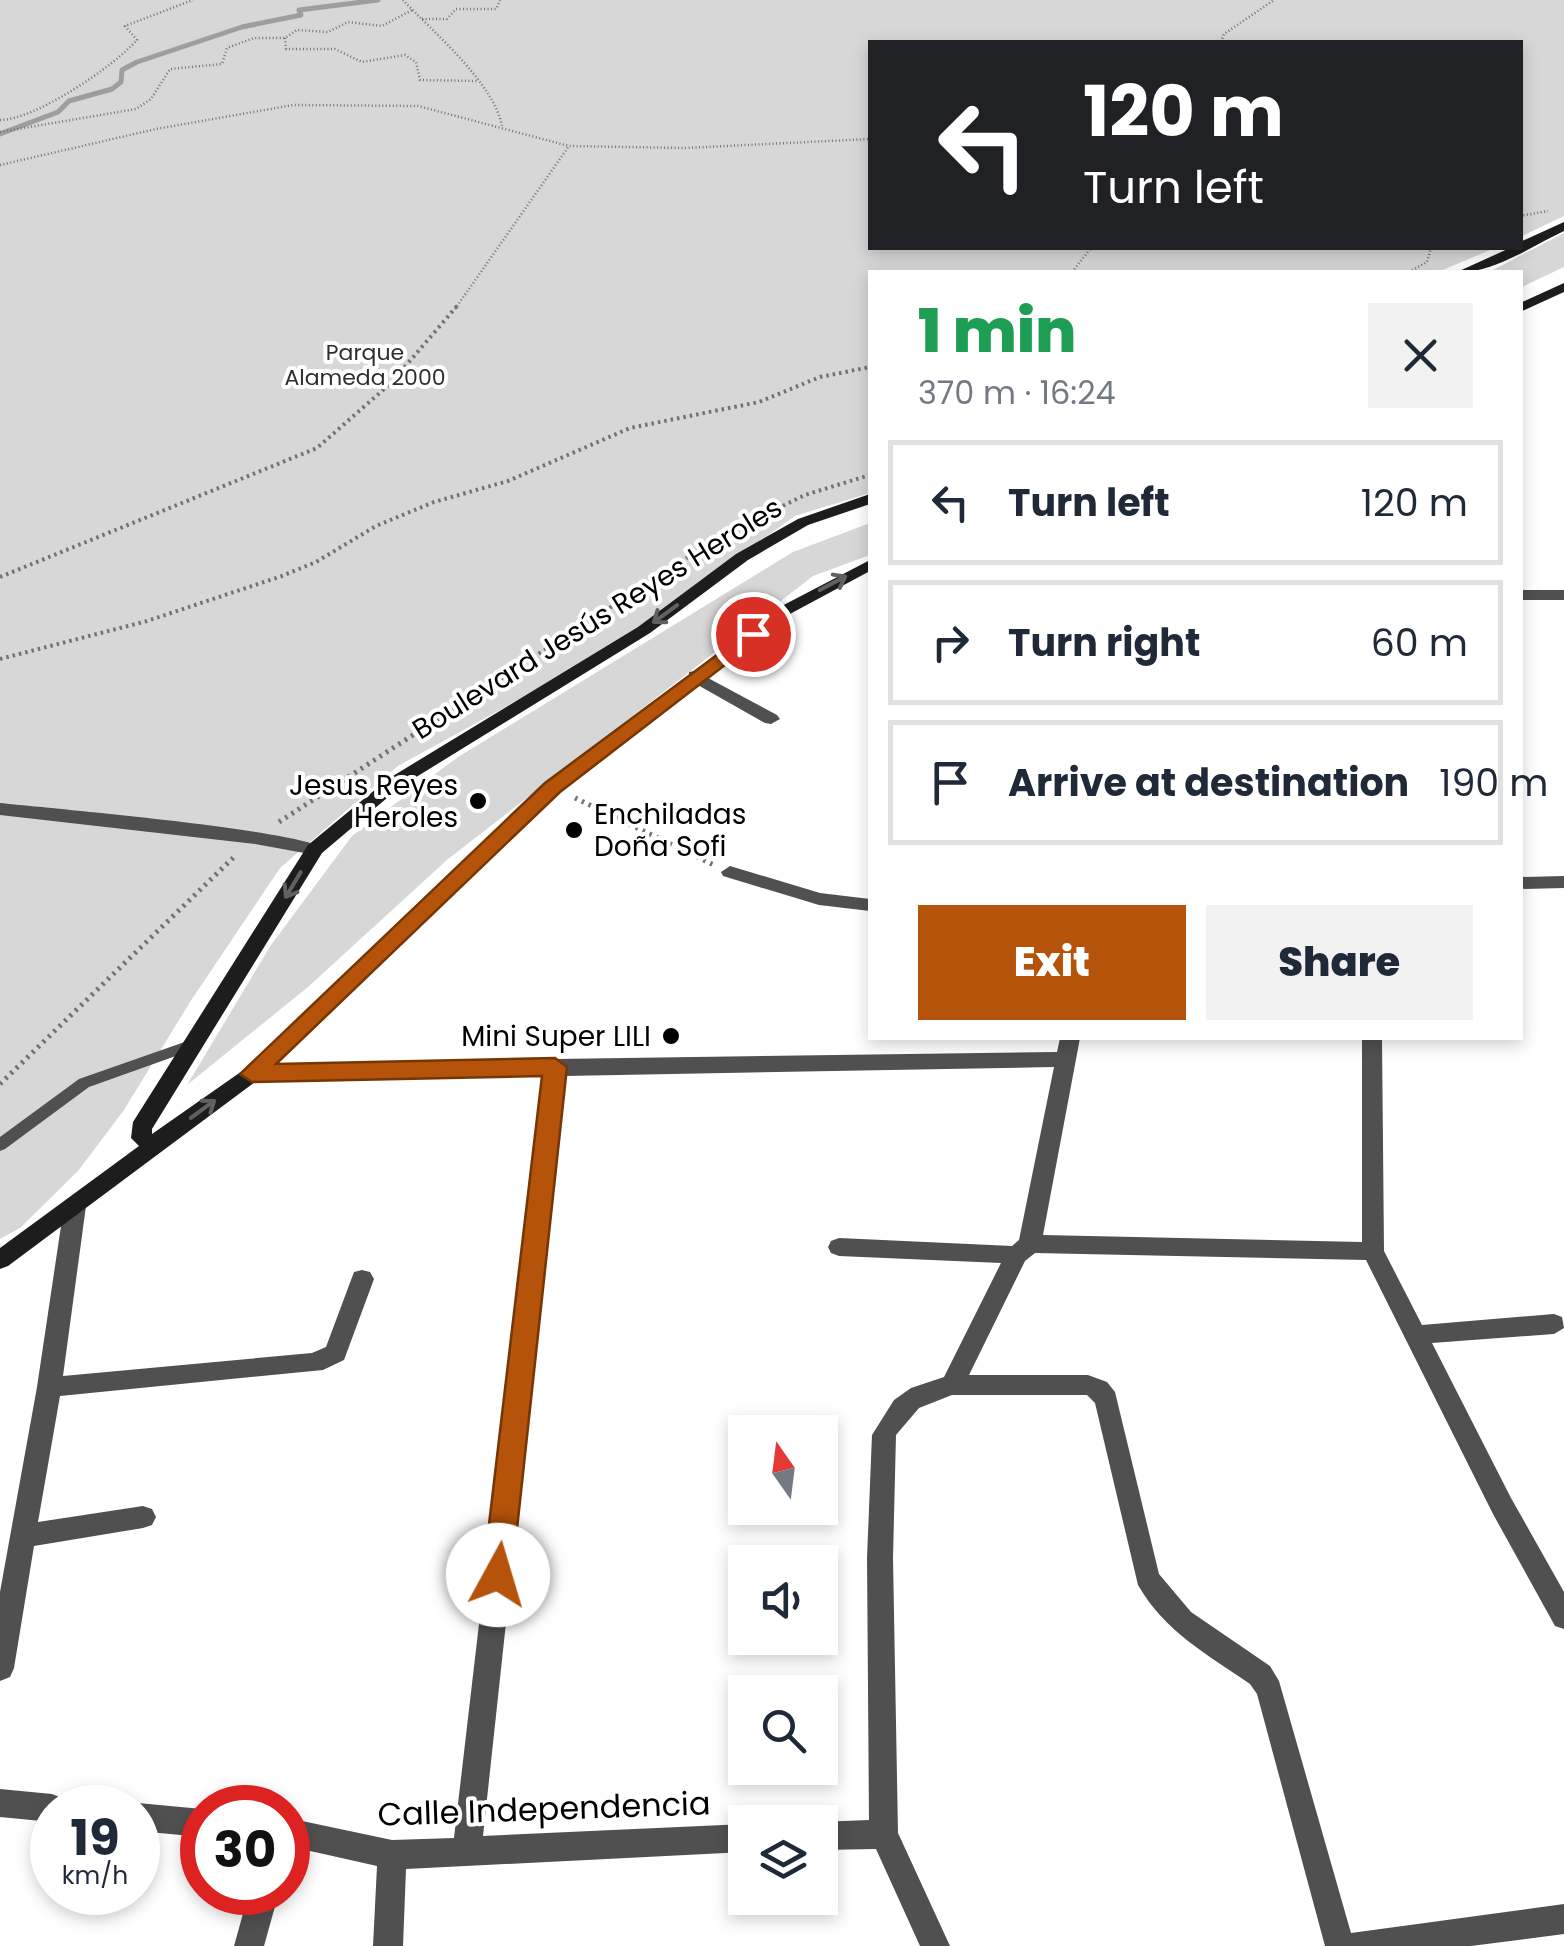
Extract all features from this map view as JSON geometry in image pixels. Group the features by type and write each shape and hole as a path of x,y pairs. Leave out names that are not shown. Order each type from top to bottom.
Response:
{"main road":[{"path":"1523,246 1564,226"},
{"path":"1523,246 1564,240"},
{"path":"1468,270 1513,250"},
{"path":"1523,307 1564,287"},
{"name":"Boulevard Jesús Reyes Heroles","path":"154,1144 142,1138 141,1128 315,848 394,783 644,630 757,548 803,522 868,500"},
{"path":"0,1260 252,1074 552,787 782,612 868,566"}],"street":[{"path":"1523,595 1564,595"},
{"path":"695,676 770,719"},
{"path":"0,809 315,848"},
{"path":"730,872 819,899 868,905"},
{"path":"1523,883 1564,882"},
{"path":"1372,1040 1373,1252 1502,1506 1564,1618"},
{"path":"252,1074 1068,1048 1023,1249 952,1386"},
{"path":"466,1848 555,1067"},
{"path":"0,1668 49,1387 75,1206"},
{"path":"839,1247 1373,1252"},
{"path":"49,1387 315,1363 336,1354 362,1279"},
{"path":"1416,1335 1554,1324"},
{"path":"936,1946 884,1834 880,1558 884,1436 890,1421 914,1396 952,1386 1088,1386 1098,1389 1106,1399 1154,1592 1168,1608 1260,1676 1269,1690 1358,1946 1564,1919"},
{"path":"22,1536 142,1517"},
{"path":"0,1803 30,1806"},
{"path":"838,1835 884,1834"},
{"name":"Calle Independencia","path":"310,1837 392,1855 466,1848 728,1839"},
{"path":"388,1946 392,1855"},
{"path":"249,1946 258,1915"}],"lane":[{"path":"0,1145 84,1082 196,1043"}],"path":[{"path":"0,120 28,118 42,111 80,81 121,59 137,40 125,26 194,0"},
{"path":"403,0 478,81 499,110 498,119 504,128"},
{"path":"422,20 447,19 456,10 496,9 500,0"},
{"path":"1222,40 1224,34 1274,0"},
{"path":"0,132 136,109 151,98 170,68 222,64 227,48 239,42 267,36 285,38 297,30 335,30 342,22 388,27 412,10"},
{"path":"285,38 286,49 341,48 350,50 362,62 405,55 416,62 420,80 478,81"},
{"path":"0,165 293,105 418,106 569,146 685,148 868,139"},
{"path":"0,577 317,448 340,431 408,362 478,279 569,146"},
{"path":"1523,216 1556,210"},
{"path":"1074,270 1089,250"},
{"path":"1413,270 1427,262 1430,250"},
{"path":"0,659 148,621 282,576 316,562 376,526 434,502 508,481 630,428 760,402 820,377 868,367"},
{"path":"549,648 719,537 770,509 868,475"},
{"path":"552,787 730,872"}],"green space":[{"name":"Parque Alameda 2000","path":"0,0 1564,0 1564,216 1523,236 1523,40 868,40 868,250 1490,250 1443,270 868,270 868,494 795,516 598,656 398,766 280,868 190,1002 124,1110 78,1171 20,1228 0,1239"},
{"path":"1564,233 1564,267 1523,287 1523,270 1493,270"},
{"path":"868,524 868,556 813,576 448,859 308,987 187,1085 271,945 352,836 458,757 793,552"}],"waterway":[{"path":"0,134 58,112 69,101 112,89 121,82 122,70 137,62 242,27 301,15 299,10 378,0"}],"place":[{"name":"Jesus Reyes Heroles","path":"478,801"},
{"name":"Enchiladas Doña Sofi","path":"574,830"},
{"name":"Mini Super LILI","path":"671,1036"}],"route":[{"path":"498,1575 555,1067 252,1074 552,787 753,634"}]}
